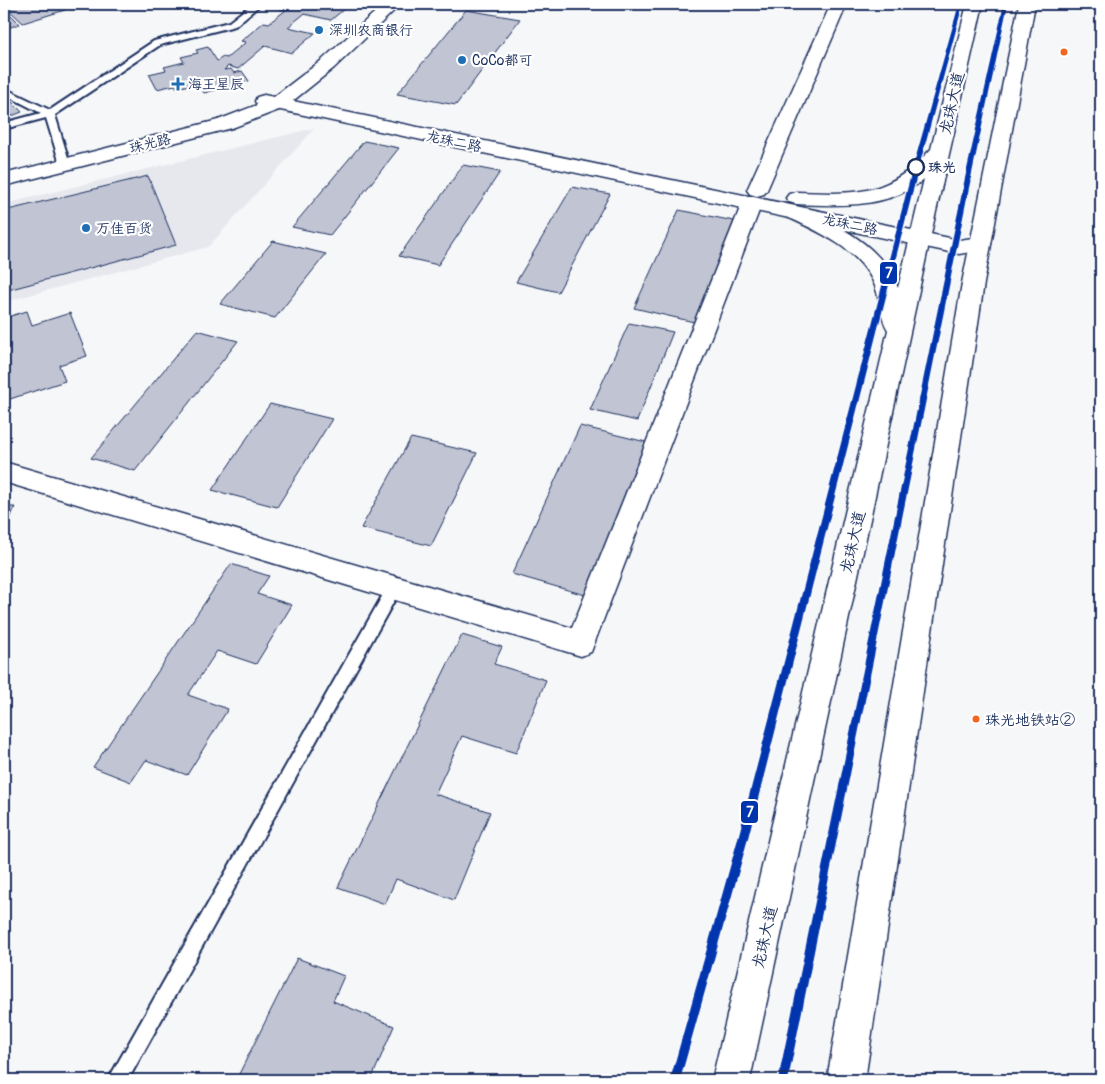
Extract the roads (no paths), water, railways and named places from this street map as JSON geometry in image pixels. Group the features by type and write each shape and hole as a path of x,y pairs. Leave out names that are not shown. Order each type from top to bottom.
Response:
{"main road":[{"name":"珠光路","path":"4,170 63,160 225,124 277,99 393,4"},
{"path":"4,472 581,643 755,197 839,4"},
{"name":"龙珠大道","path":"731,1080 898,336 975,4"},
{"path":"846,1080 980,244 1027,4"},
{"name":"龙珠二路","path":"277,99 922,232 962,233 980,244"},
{"path":"794,205 872,196 902,185 921,171 940,151"},
{"name":"珠光路","path":"4,180 63,160"},
{"path":"794,205 857,246 879,271 893,301 898,336"}],"lane":[{"path":"4,126 50,114 157,43 232,24 257,4"},
{"path":"4,91 50,114 63,160"},
{"path":"118,1080 394,588"}],"place":[{"name":"深圳农商银行","path":"319,30"},
{"name":"CoCo都可","path":"462,60"},
{"name":"海王星辰","path":"178,84"},
{"name":"珠光","path":"916,167"},
{"name":"万佳百货","path":"86,228"},
{"name":"珠光地铁站②","path":"976,719"}]}
